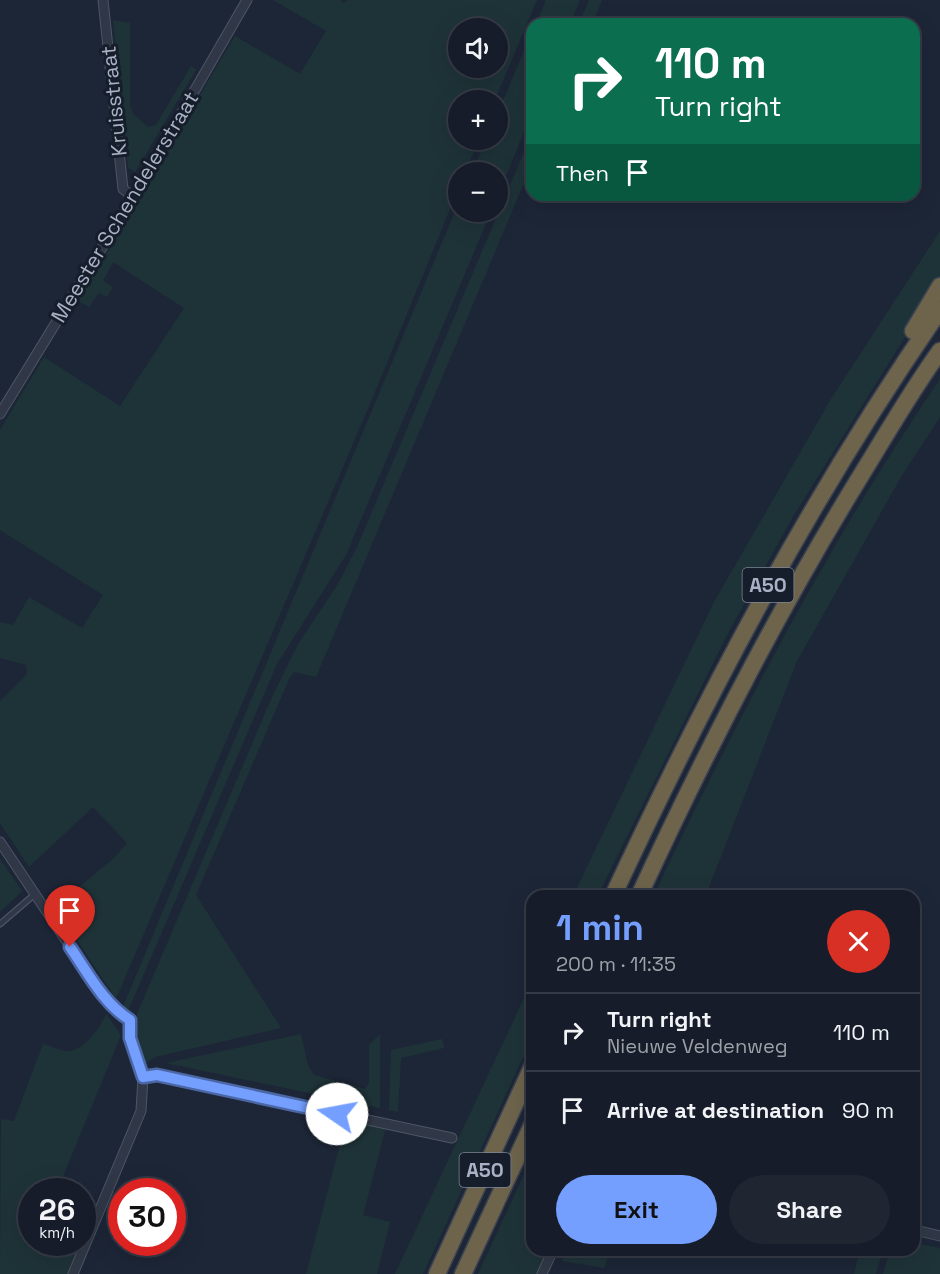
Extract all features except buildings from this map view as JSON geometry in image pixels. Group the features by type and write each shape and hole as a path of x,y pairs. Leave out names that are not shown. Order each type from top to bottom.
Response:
{"highway":[{"name":"A50","path":"891,381 903,347 940,286"},
{"name":"A50","path":"616,890 664,788 767,587 891,381 940,310"},
{"name":"A50","path":"642,890 725,719 823,537 937,356"},
{"name":"A50","path":"437,1274 526,1080"},
{"name":"A50","path":"463,1274 526,1138"}],"street":[{"name":"Kruisstraat","path":"103,0 123,189 133,197"},
{"name":"Meester Schendelerstraat","path":"0,414 133,197 247,0"},
{"path":"0,842 106,1000 117,1012 130,1020 130,1038 143,1077 141,1111 73,1274"},
{"path":"143,1077 157,1075 452,1138"},
{"path":"920,1231 940,1236"},
{"path":"542,1274 550,1256"}],"lane":[{"path":"0,924 35,894"}],"green space":[{"path":"273,0 341,0 343,3 348,0 537,0 529,18 526,18 526,26 508,69 508,18 448,18 448,78 504,78 499,90 448,90 448,150 475,150 469,162 448,162 448,214 375,392 116,999 55,907 114,858 127,843 93,807 29,867 0,823 0,701 27,674 26,665 0,658 0,622 13,625 29,597 82,628 103,595 0,530 0,430 44,357 120,406 184,308 113,262 103,281 113,287 107,297 99,293 89,307 78,301 235,36 300,74 326,31"},
{"path":"546,0 580,0 572,18 538,18"},
{"path":"589,0 602,0 594,18 582,18"},
{"path":"113,20 130,23 130,105 133,114 148,127 156,125 191,66 196,70 135,172 128,168"},
{"path":"526,46 526,127 508,171 508,162 476,162 482,150 508,150 507,90"},
{"path":"526,147 526,178 508,221 508,190"},
{"path":"451,222 487,222 346,555 277,664 128,1011 122,1009"},
{"path":"494,222 508,222 316,677 294,672 290,677 196,895 281,1028 155,1057 146,1063 134,1033 137,1014 272,697 298,644 338,584 357,547"},
{"path":"940,231 940,281 794,515 728,633 600,890 576,890 714,602 831,399"},
{"path":"940,379 940,417 901,477 797,661 708,890 656,890 752,696 787,631 860,503"},
{"path":"0,859 22,891 0,912"},
{"path":"526,994 526,1051 423,1274 395,1274"},
{"path":"106,1014 121,1035 62,1178 18,1178 18,1256 76,1256 68,1274 0,1274 1,1119 14,1121 43,1044 72,1051 84,1044 100,1026"},
{"path":"301,1034 308,1065 314,1075 365,1089 369,1083 369,1045 380,1034 380,1108 166,1063"},
{"path":"442,1039 444,1048 401,1058 398,1112 389,1110 391,1050"},
{"path":"347,1118 386,1127 363,1215 390,1222 377,1274 306,1274"},
{"path":"526,1170 526,1256 546,1256 538,1274 478,1274"},
{"path":"920,1244 940,1248 940,1274 883,1274 888,1256 920,1256"},
{"path":"565,1256 608,1256 604,1268 562,1261"},
{"path":"858,1256 881,1256 876,1274 854,1274"}],"route":[{"path":"70,947 106,1000 117,1012 130,1020 130,1038 143,1077 157,1075 337,1114"}]}
